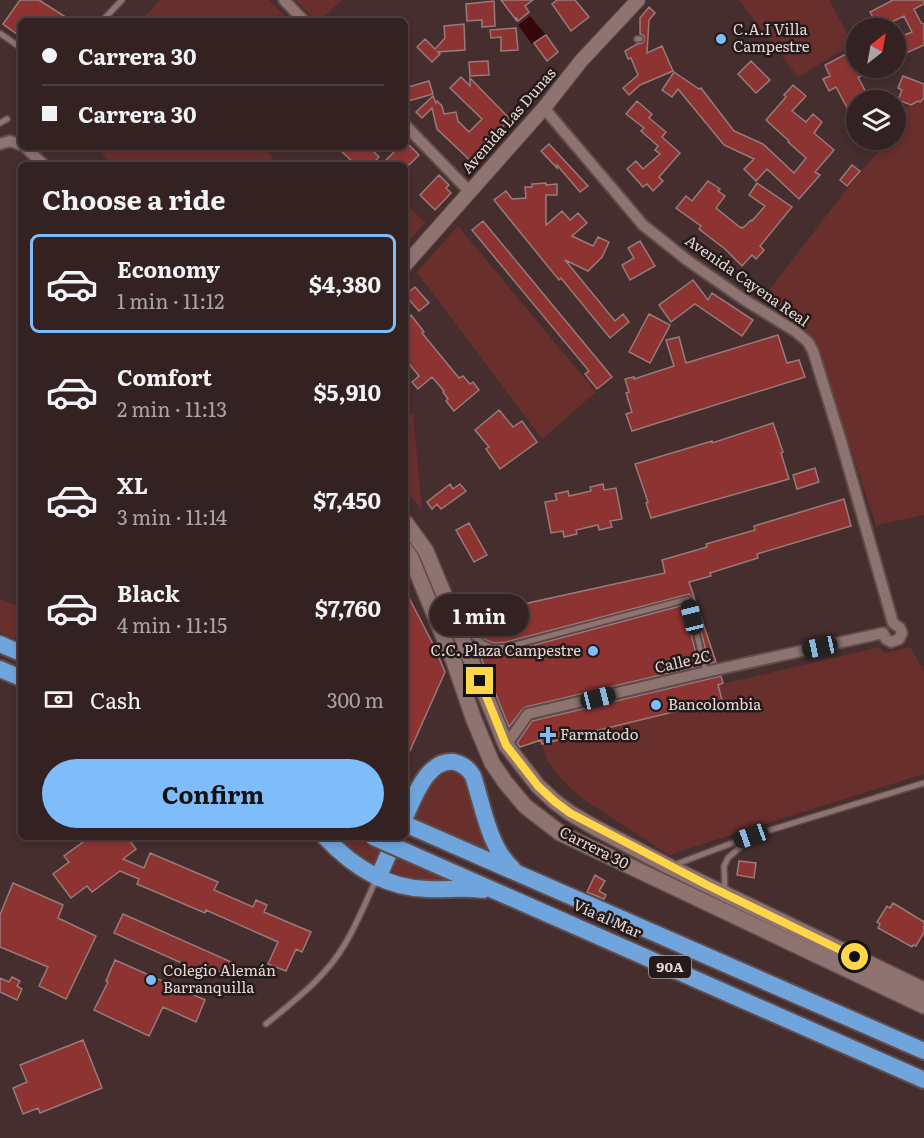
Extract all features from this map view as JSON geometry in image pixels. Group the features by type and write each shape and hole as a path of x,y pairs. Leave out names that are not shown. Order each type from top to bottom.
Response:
{"highway":[{"path":"0,644 18,652"},
{"path":"0,669 18,677"},
{"path":"408,810 414,796 432,770 443,763 460,764 473,776 499,852 512,868 537,882"},
{"name":"Vía al Mar","path":"408,825 924,1051"},
{"path":"328,840 352,863 392,883 416,889 477,889 513,897"},
{"name":"Vía al Mar","path":"380,840 924,1080"},
{"path":"378,878 395,840"}],"main road":[{"name":"Carrera 30","path":"408,526 426,551 506,745 538,786 554,801 570,813 670,867 924,990"},
{"name":"Carrera 30","path":"408,554 450,651 488,755 505,782 525,806 560,832 587,846 924,1006"}],"street":[{"path":"284,0 301,18"},
{"name":"Avenida Las Dunas","path":"408,262 544,108 580,61 638,0"},
{"name":"Avenida Cayena Real","path":"544,108 643,225 724,286 808,342 813,351 897,627"},
{"path":"408,128 470,192"},
{"path":"0,144 10,141 18,144"},
{"path":"28,150 41,162"},
{"path":"890,623 897,627 899,639 894,642 888,641 883,633 885,627 890,623"},
{"name":"Calle 2C","path":"506,745 528,714 883,633"}],"lane":[{"path":"105,18 122,0"},
{"path":"1,34 18,46"},
{"path":"0,123 8,119"},
{"path":"457,624 484,644 494,648 507,647 688,599 706,672"},
{"path":"670,867 751,836 924,783"},
{"path":"725,894 724,866 728,858 751,836"},
{"path":"266,1024 309,988 331,964 345,945 378,878"}],"shaded area":[{"path":"160,0 269,0 287,18 144,18"},
{"path":"296,0 342,0 322,18 313,18"},
{"path":"739,0 829,0 846,31 846,48 798,77"},
{"path":"530,16 545,34 532,44 518,25"},
{"path":"924,99 924,515 876,525 816,345 799,325 765,296 858,174 881,150 906,150 906,107"},
{"path":"99,150 267,150 275,162 110,162"},
{"path":"408,205 425,223 408,242"},
{"path":"458,226 596,392 542,439 417,272"},
{"path":"413,413 422,510 408,494 408,415"},
{"path":"0,599 18,606 18,637 12,638 0,632"},
{"path":"880,647 884,653 910,647 924,671 924,774 669,855 586,801 571,789 547,760 542,744 722,700 718,685"},
{"path":"450,770 465,776 493,854 413,820 430,782 442,772"},
{"path":"336,840 362,840 382,849 371,870"},
{"path":"396,856 463,883 424,883 404,879 393,870"}],"building":[{"path":"20,0 39,0 67,18 18,18 18,35 3,24"},
{"path":"501,0 533,0 525,6 529,12 518,21"},
{"path":"557,0 575,0 589,17 571,31 552,4"},
{"path":"893,0 924,0 924,4 914,9 921,23 924,24 924,45 906,53 906,34 912,32 906,18 904,16 873,18 870,12"},
{"path":"494,1 495,26 482,27 482,20 467,21 466,4"},
{"path":"649,7 655,13 649,20 647,53 662,46 673,71 640,85 629,95 623,88 638,75 631,58 628,59 625,51 644,41 644,36 640,34 640,18"},
{"path":"464,24 465,50 438,52 440,54 432,62 417,47 425,39 435,49 445,38 444,26"},
{"path":"516,28 518,50 501,51 501,37 491,38 490,30"},
{"path":"546,35 558,52 547,61 534,43"},
{"path":"846,54 846,78 859,78 865,90 846,90 846,106 836,87 829,91 823,79 830,76 825,65"},
{"path":"488,61 489,75 470,76 469,62"},
{"path":"751,61 770,80 756,93 738,74"},
{"path":"674,72 699,89 701,88 734,131 763,144 794,173 806,158 766,120 793,85 806,96 792,111 806,122 813,114 822,122 814,133 834,150 815,172 820,175 799,199 767,169 756,181 744,169 754,159 724,145 678,89 672,97 662,90"},
{"path":"461,77 470,86 470,78 510,119 487,144 489,151 476,154 481,159 475,165 437,129 432,108 422,118 416,112 433,96 436,103 437,101 442,106 444,114 456,112 458,121 469,132 482,119 450,88"},
{"path":"906,77 924,84 924,98 911,105 906,103 906,90 898,88 902,78"},
{"path":"429,81 433,94 408,101 408,87"},
{"path":"637,101 652,114 649,118 666,132 662,137 680,153 659,177 663,181 653,191 647,184 643,187 627,169 636,161 643,169 660,154 655,150 658,146 641,131 644,128 626,114"},
{"path":"408,144 419,155 409,165 408,162 385,161 396,150 408,150"},
{"path":"549,144 588,186 580,192 557,165 557,168 541,151"},
{"path":"340,150 372,150 379,157 374,162 353,162"},
{"path":"852,165 860,171 847,186 840,180"},
{"path":"439,175 449,185 446,188 451,193 435,210 420,195"},
{"path":"708,181 720,189 718,191 725,196 716,208 741,228 752,221 765,206 749,195 757,183 792,207 760,246 764,250 756,259 752,255 742,266 699,229 701,226 676,208 686,196 692,201"},
{"path":"546,183 546,185 557,184 557,195 546,195 546,225 562,211 570,220 578,213 587,223 572,236 593,246 598,237 609,242 602,257 588,271 565,260 615,321 623,314 629,322 610,338 494,200 506,191 512,199 526,198 525,187"},
{"path":"483,221 612,377 597,389 585,374 589,371 472,230"},
{"path":"640,241 655,266 630,280 622,265 634,258 628,248"},
{"path":"693,280 708,300 712,293 753,320 742,336 695,304 671,322 659,305"},
{"path":"415,287 429,303 419,311 408,298 408,293"},
{"path":"649,314 670,325 650,363 629,352"},
{"path":"411,315 424,332 422,333 459,378 463,376 470,384 473,382 479,390 454,411 446,401 448,399 444,391 432,377 418,389 412,382 419,376 408,363 408,318"},
{"path":"778,335 787,363 799,360 805,377 632,431 626,414 632,412 626,393 629,392 625,379 634,377 634,379 674,366 666,340 679,337 686,363"},
{"path":"499,410 513,427 522,421 537,442 500,469 486,449 489,447 475,430"},
{"path":"773,423 789,479 651,518 635,464"},
{"path":"815,468 819,482 797,489 793,475"},
{"path":"450,484 453,489 460,484 466,491 441,509 437,504 432,509 427,502"},
{"path":"603,484 604,490 616,488 622,519 610,521 612,527 599,530 598,525 576,530 577,534 564,537 563,531 551,533 545,502 557,500 555,494 568,491 569,496 591,491 590,487"},
{"path":"844,499 851,526 757,554 758,558 689,582 716,662 709,664 693,598 689,594 506,642 494,643 486,640 467,626 464,617 665,573 662,560 755,530 754,526"},
{"path":"469,523 487,555 474,562 456,530"},
{"path":"408,596 445,672 408,755"},
{"path":"684,605 699,666 526,707 509,727 475,643 492,653 508,652"},
{"path":"721,676 723,683 718,685 722,700 542,744 541,740 520,747 517,743 532,721"},
{"path":"86,840 129,840 136,849 123,859 144,868 150,853 218,882 214,890 253,907 256,900 267,905 264,912 311,932 302,952 296,949 286,971 268,964 278,942 206,910 205,913 137,884 139,879 120,871 92,892 87,886 71,898 53,874 69,862 64,856"},
{"path":"739,861 756,863 754,878 737,875"},
{"path":"595,875 605,881 599,891 606,895 604,899 587,892"},
{"path":"13,883 63,905 58,918 96,936 66,999 39,986 48,967 0,947 0,915"},
{"path":"893,903 924,922 924,932 916,946 912,947 878,928 880,924 877,922 887,906 890,908"},
{"path":"123,914 236,964 230,976 207,966 204,973 114,933"},
{"path":"115,960 205,1000 196,1022 163,1007 149,1036 94,1010 108,982 106,981"},
{"path":"12,977 20,981 17,986 22,989 17,1000 0,992 0,978 9,982"},
{"path":"83,1040 102,1088 40,1113 38,1108 23,1114 13,1088 27,1082 20,1065"}],"place":[{"name":"C.A.I Villa Campestre","path":"721,39"},
{"name":"C.C. Plaza Campestre","path":"593,651"},
{"name":"Bancolombia","path":"656,705"},
{"name":"Farmatodo","path":"548,735"},
{"name":"Colegio Alemán Barranquilla","path":"151,980"}],"route":[{"path":"480,681 506,745 538,786 570,813 707,885 855,957"}]}
